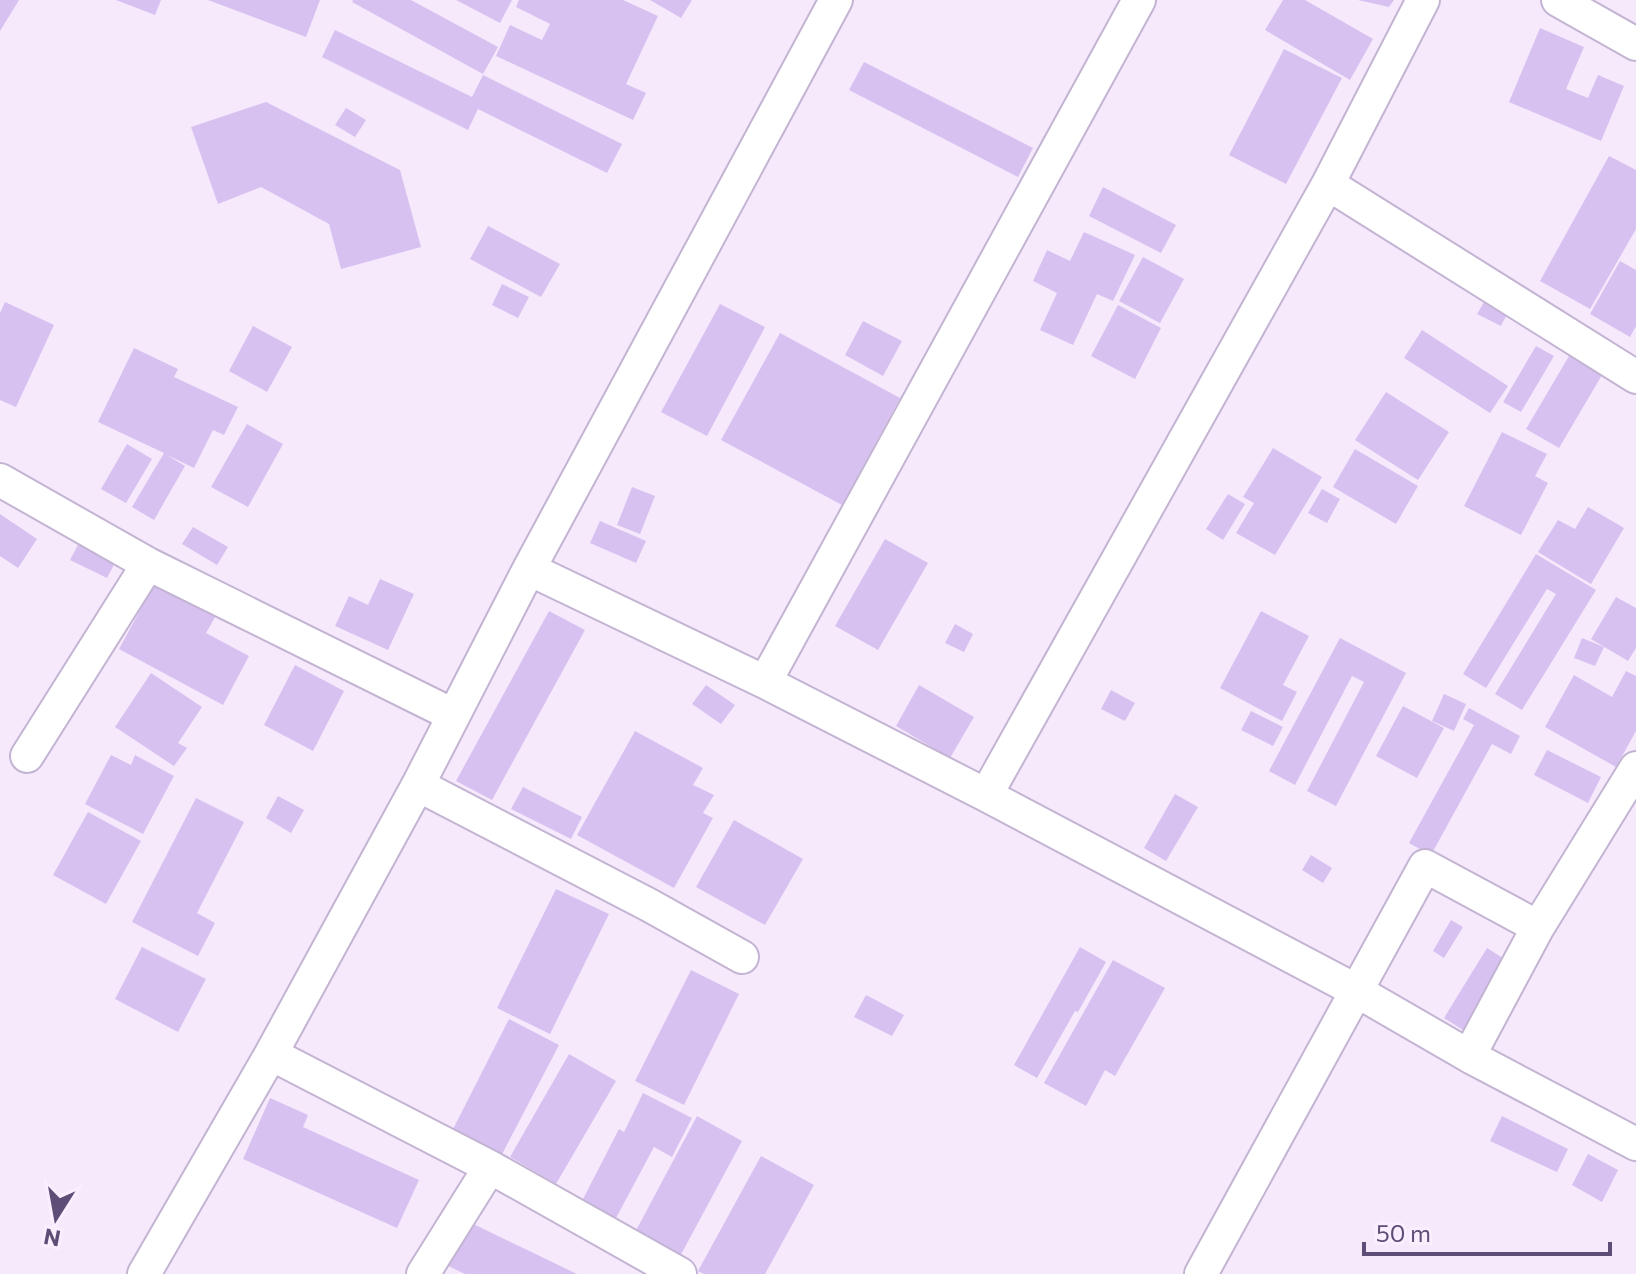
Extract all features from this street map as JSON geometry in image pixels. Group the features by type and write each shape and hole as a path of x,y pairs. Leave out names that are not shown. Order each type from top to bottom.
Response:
{"street":[{"path":"144,1274 271,1054 418,785 529,569 836,0"},
{"path":"765,682 1139,0"},
{"path":"986,795 1328,184 1423,0"},
{"path":"1558,0 1636,44"},
{"path":"1328,184 1636,377"},
{"path":"0,480 148,564 453,715"},
{"path":"27,756 148,564"},
{"path":"529,569 765,682 986,795 1355,990 1469,1056 1636,1144"},
{"path":"1469,1056 1538,927 1636,768"},
{"path":"418,785 742,957"},
{"path":"1201,1274 1425,866 1538,927"},
{"path":"271,1054 490,1167 680,1274"},
{"path":"423,1274 490,1167"}],"building":[{"path":"0,0 19,0 0,31"},
{"path":"116,0 161,0 155,15"},
{"path":"208,0 320,0 306,37"},
{"path":"353,0 411,0 498,47 483,74"},
{"path":"456,0 512,0 500,23"},
{"path":"519,0 623,0 658,16 626,84 646,93 633,120 496,56 510,25 542,40 550,24 516,7"},
{"path":"650,0 692,0 681,18"},
{"path":"1283,0 1305,0 1373,39 1350,80 1265,30"},
{"path":"1358,0 1394,0 1389,7"},
{"path":"1540,28 1584,47 1566,89 1588,98 1598,75 1624,86 1601,141 1509,102"},
{"path":"335,30 472,97 483,75 622,144 607,173 478,109 468,130 322,57"},
{"path":"1284,49 1342,78 1286,184 1229,155"},
{"path":"864,62 1033,148 1018,177 849,90"},
{"path":"266,102 400,170 421,247 341,269 329,224 261,187 218,204 191,127"},
{"path":"346,108 366,120 355,137 335,125"},
{"path":"1609,156 1636,170 1636,229 1590,309 1540,281"},
{"path":"1103,187 1176,225 1161,253 1089,216"},
{"path":"488,226 560,264 541,297 470,259"},
{"path":"1084,232 1135,255 1113,301 1097,294 1073,345 1040,330 1057,293 1033,281 1047,250 1070,261"},
{"path":"1143,257 1184,279 1160,323 1119,301"},
{"path":"1620,261 1636,270 1636,326 1630,337 1590,314"},
{"path":"502,284 529,297 518,318 492,305"},
{"path":"1487,297 1510,308 1501,326 1477,314"},
{"path":"5,302 54,325 16,407 0,400 0,313"},
{"path":"720,304 765,327 707,436 661,412"},
{"path":"1118,305 1161,328 1135,379 1091,356"},
{"path":"863,321 902,341 883,376 845,355"},
{"path":"253,326 292,347 267,392 229,371"},
{"path":"1422,330 1508,386 1490,413 1404,358"},
{"path":"780,333 900,398 842,505 721,440"},
{"path":"1536,346 1554,356 1521,412 1503,402"},
{"path":"134,348 178,369 174,377 238,407 224,435 213,430 194,468 167,455 185,466 154,520 132,507 164,453 98,422"},
{"path":"1569,356 1602,375 1559,448 1526,429"},
{"path":"1386,392 1449,432 1418,480 1355,440"},
{"path":"247,424 283,444 248,507 211,487"},
{"path":"1502,432 1547,454 1535,476 1548,483 1521,535 1464,506"},
{"path":"127,444 152,459 126,503 101,489"},
{"path":"1273,448 1322,477 1275,555 1236,533 1254,503 1243,497"},
{"path":"1355,449 1418,486 1396,524 1333,487"},
{"path":"632,487 655,496 640,534 617,525"},
{"path":"1322,489 1340,499 1327,523 1308,513"},
{"path":"1228,494 1245,504 1223,540 1206,529"},
{"path":"1588,507 1624,528 1591,584 1538,552 1558,520 1575,529"},
{"path":"0,514 37,539 18,568 0,556"},
{"path":"600,521 646,541 636,563 590,543"},
{"path":"193,527 228,547 217,565 182,544"},
{"path":"885,539 928,563 878,650 835,626"},
{"path":"80,541 117,559 107,578 70,560"},
{"path":"1536,554 1596,590 1522,710 1495,694 1556,594 1547,589 1486,688 1463,674"},
{"path":"157,579 218,612 206,633 249,656 223,705 119,649"},
{"path":"380,579 414,594 388,650 335,626 349,596 368,605"},
{"path":"1616,597 1636,608 1636,648 1628,661 1591,639"},
{"path":"549,611 585,630 492,800 456,781"},
{"path":"1261,611 1309,636 1283,685 1297,692 1282,721 1220,688"},
{"path":"955,624 973,634 964,652 945,643"},
{"path":"1340,638 1406,673 1336,806 1307,791 1364,682 1352,676 1295,785 1269,771"},
{"path":"1582,638 1604,647 1595,666 1574,658"},
{"path":"295,665 344,691 313,751 264,725"},
{"path":"1626,671 1636,676 1636,731 1616,767 1545,727 1574,675 1612,697"},
{"path":"151,673 202,707 178,743 187,748 174,766 115,727"},
{"path":"706,685 735,705 721,724 692,704"},
{"path":"919,685 974,717 950,758 896,726"},
{"path":"1111,690 1135,703 1125,721 1101,709"},
{"path":"1444,694 1466,704 1454,731 1432,721"},
{"path":"1403,706 1444,728 1417,778 1376,756"},
{"path":"1469,708 1520,736 1511,754 1492,744 1431,855 1409,843 1474,725 1463,719"},
{"path":"1251,711 1283,727 1273,746 1241,730"},
{"path":"635,731 703,768 693,785 714,795 703,813 713,818 674,888 577,835"},
{"path":"1547,750 1601,777 1588,803 1534,775"},
{"path":"111,755 131,765 135,755 174,776 143,834 85,804"},
{"path":"523,787 582,817 571,839 511,809"},
{"path":"1175,794 1198,807 1166,861 1144,848"},
{"path":"278,796 304,810 291,833 266,818"},
{"path":"196,798 244,822 197,913 215,923 198,956 132,922"},
{"path":"88,812 141,841 106,904 53,875"},
{"path":"734,820 803,859 765,925 696,887"},
{"path":"1311,855 1332,868 1323,883 1302,870"},
{"path":"556,889 609,914 550,1034 497,1008"},
{"path":"1451,920 1463,927 1444,958 1433,951"},
{"path":"142,947 206,979 178,1032 115,999"},
{"path":"1080,947 1106,962 1037,1078 1014,1065"},
{"path":"1487,948 1514,965 1471,1035 1444,1018"},
{"path":"1113,960 1165,988 1115,1076 1105,1070 1086,1106 1044,1083"},
{"path":"691,970 739,994 684,1105 635,1081"},
{"path":"866,995 904,1015 892,1036 854,1017"},
{"path":"509,1019 559,1045 498,1162 449,1137"},
{"path":"569,1054 616,1081 556,1184 510,1157"},
{"path":"643,1093 692,1118 672,1157 654,1147 616,1218 582,1201 619,1129 624,1132"},
{"path":"270,1098 308,1115 303,1127 419,1180 397,1228 243,1159"},
{"path":"697,1116 742,1141 677,1262 632,1238"},
{"path":"1502,1116 1568,1149 1557,1172 1490,1141"},
{"path":"1588,1154 1618,1170 1602,1202 1572,1185"},
{"path":"761,1156 814,1185 765,1274 704,1274 698,1271"},
{"path":"459,1217 577,1274 465,1274 438,1261"}]}
